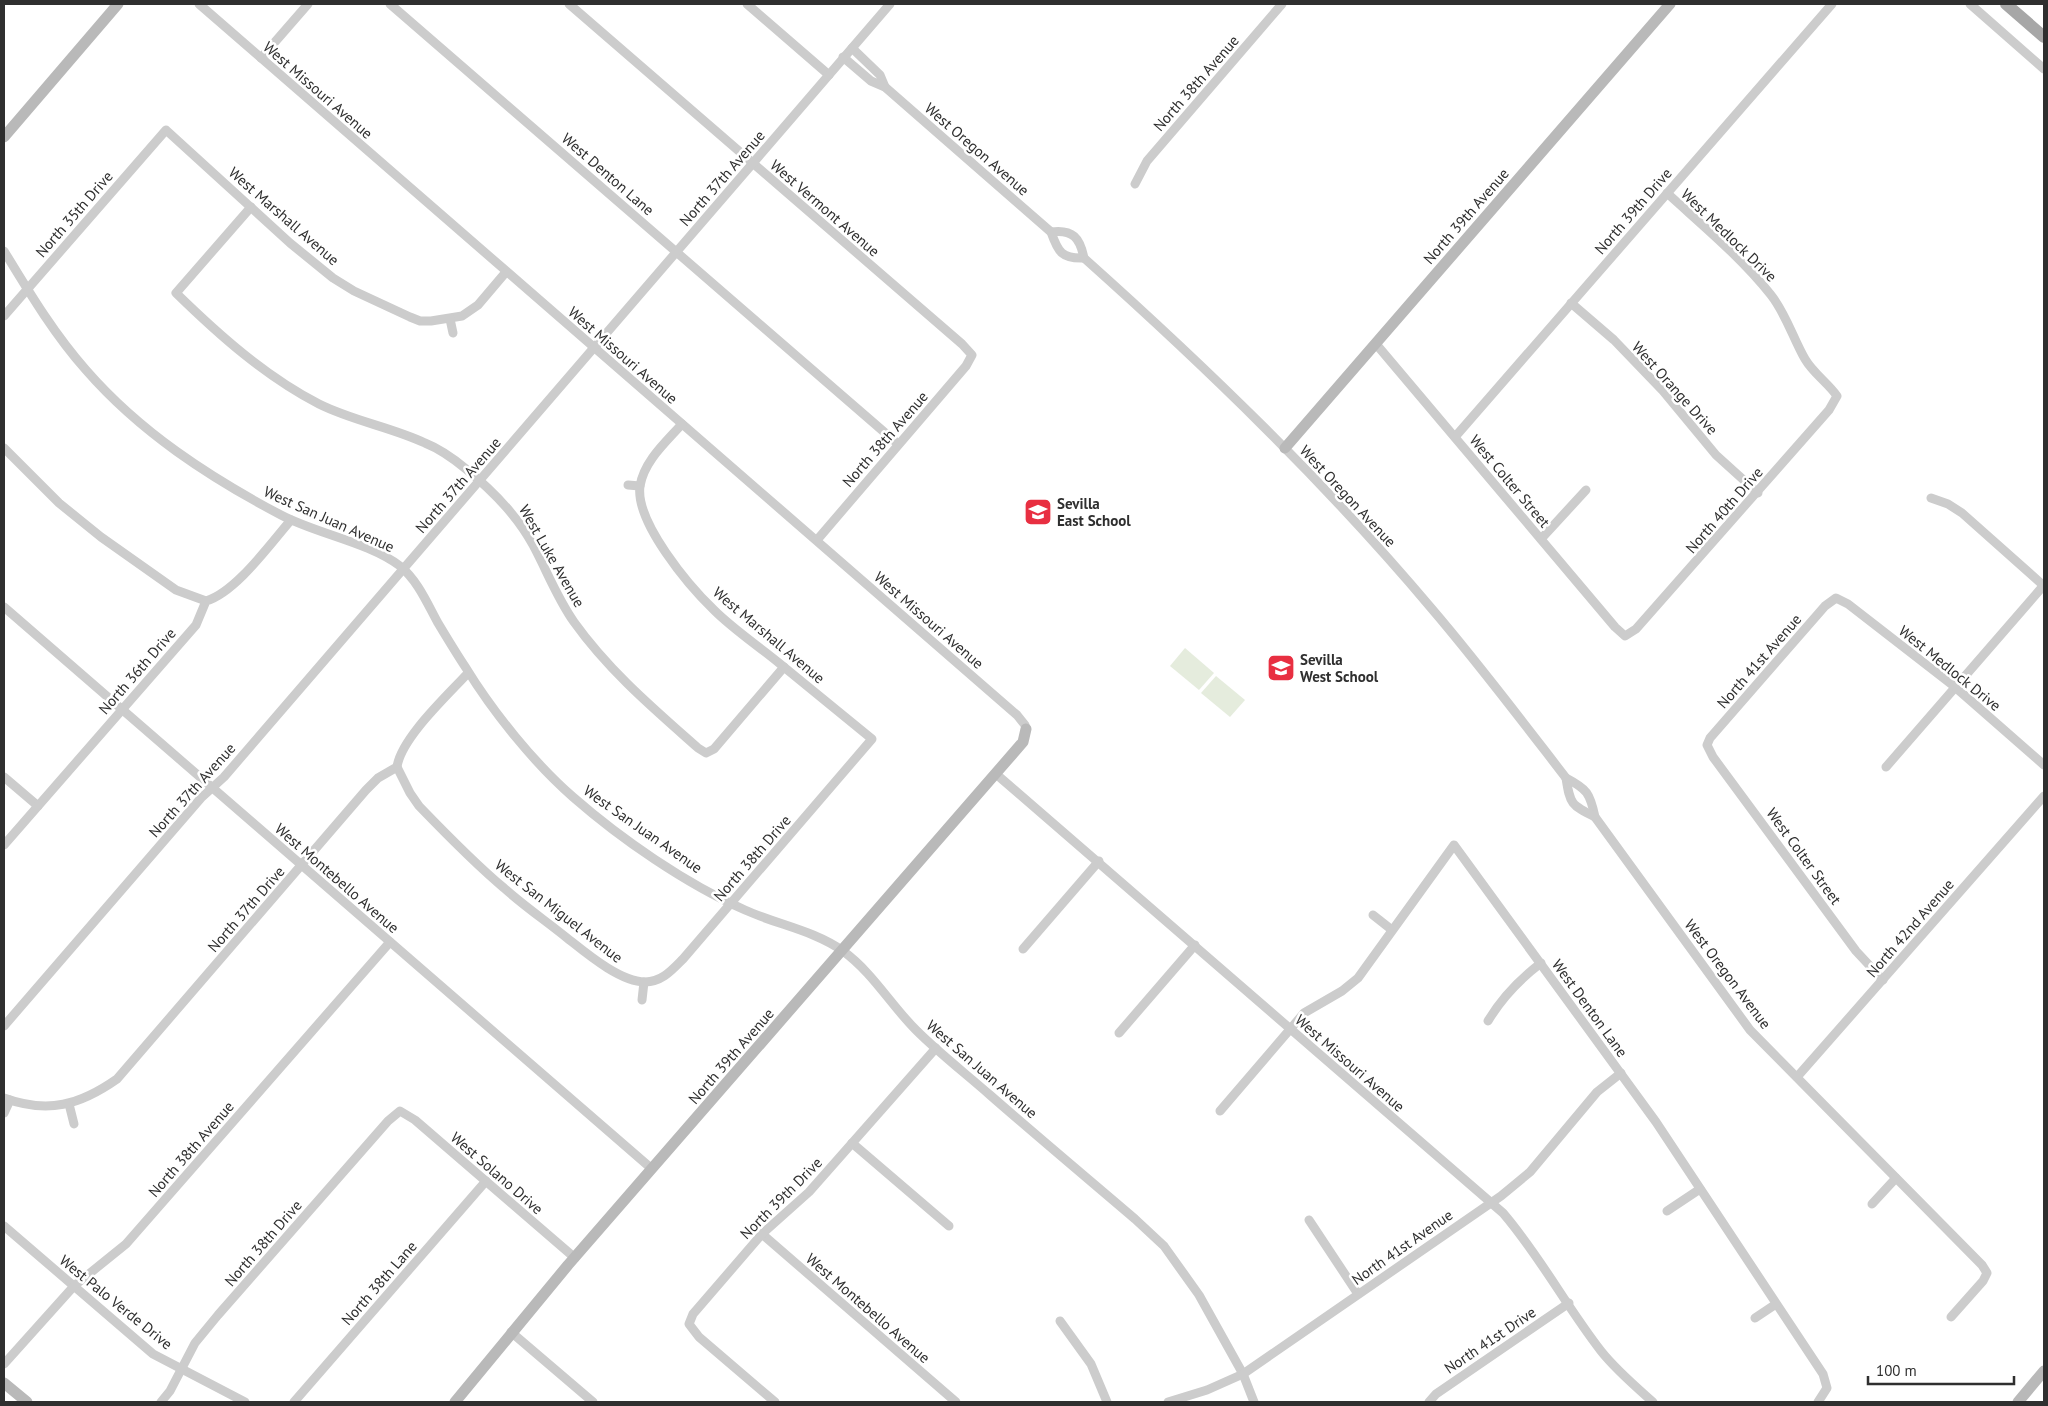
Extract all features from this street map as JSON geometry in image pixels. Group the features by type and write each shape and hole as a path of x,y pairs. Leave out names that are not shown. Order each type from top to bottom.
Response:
{"main road":[{"path":"2006,4 2044,37"}],"street":[{"path":"4,137 118,4"},
{"name":"West Missouri Avenue","path":"199,4 1017,715 1026,729"},
{"path":"261,58 308,4"},
{"name":"West Denton Lane","path":"390,4 898,444"},
{"name":"West Vermont Avenue","path":"569,4 962,344 972,355"},
{"path":"747,4 829,74"},
{"name":"North 37th Avenue","path":"4,1026 201,798 224,777 404,570 890,4"},
{"name":"North 38th Avenue","path":"1135,184 1147,162 1282,4"},
{"name":"North 39th Avenue","path":"1285,448 1670,4"},
{"name":"North 39th Drive","path":"1455,437 1832,4"},
{"path":"1970,4 2044,69"},
{"name":"West Oregon Avenue","path":"852,48 880,75 885,87"},
{"name":"West Oregon Avenue","path":"843,57 871,80 885,87 1051,232 1057,248 1066,256 1084,258"},
{"name":"West Marshall Avenue","path":"166,130 319,267 354,291 394,311 420,321 450,319 462,316 478,305 506,272"},
{"name":"North 35th Drive","path":"4,316 166,130"},
{"name":"West Medlock Drive","path":"1667,194 1714,236 1771,295 1782,312 1806,361 1830,385 1837,396"},
{"name":"West Luke Avenue","path":"251,207 176,293 237,349 285,384 319,404 356,420 426,443 452,458 480,481 509,509 533,544 558,597 586,638 636,692 706,754 714,749 784,667"},
{"name":"West Oregon Avenue","path":"1051,232 1060,231 1075,237 1080,242 1084,258 1188,352 1285,448 1365,533 1432,609 1566,778 1583,787 1591,798 1595,816 1750,1030 1975,1258 1987,1273 1951,1317"},
{"name":"West San Juan Avenue","path":"4,251 60,339 86,371 145,427 209,474 250,499 291,520 390,559 404,570 420,589 468,673 542,768 572,796 598,818 693,882 746,911 815,935 843,951 879,985 911,1024 936,1048 1135,1219 1164,1246 1199,1295 1243,1374 1254,1402"},
{"name":"West Orange Drive","path":"1572,303 1614,340 1663,391 1716,455 1758,493"},
{"path":"450,319 453,333"},
{"name":"West Colter Street","path":"1376,344 1615,627 1625,636"},
{"name":"North 38th Avenue","path":"816,540 966,366 972,355"},
{"name":"North 40th Drive","path":"1625,636 1636,629 1758,493 1829,410 1837,396"},
{"path":"628,485 640,486 645,471 653,457 682,424"},
{"path":"4,448 59,503 101,537 176,590 206,601 217,598 232,588 291,520"},
{"name":"West Marshall Avenue","path":"640,486 641,501 646,518 659,542 690,584 715,612 872,739"},
{"path":"1541,539 1586,490"},
{"path":"1886,767 2044,585 1962,513 1948,504 1931,498"},
{"name":"West Medlock Drive","path":"1836,598 1848,604 1955,687 2044,765"},
{"name":"North 41st Avenue","path":"1707,745 1710,738 1819,613 1836,598"},
{"name":"North 36th Drive","path":"4,846 196,624 206,601"},
{"name":"West Montebello Avenue","path":"4,607 652,1168"},
{"path":"397,767 398,757 404,747 428,716 468,673"},
{"name":"North 39th Avenue","path":"455,1402 511,1332 652,1168 996,774 1023,742 1026,729"},
{"name":"North 38th Drive","path":"644,982 655,981 666,975 731,903 872,739"},
{"name":"West Colter Street","path":"1707,745 1713,757 1856,950 1882,980"},
{"name":"North 37th Drive","path":"7,1099 37,1106 69,1104 98,1092 117,1078 366,790 378,778 397,767"},
{"name":"West San Miguel Avenue","path":"397,767 419,806 503,888 579,947 615,972 630,980 644,982"},
{"name":"West Missouri Avenue","path":"996,774 1099,861 1490,1202 1520,1233 1601,1350 1632,1384 1653,1402"},
{"path":"4,777 38,806"},
{"name":"West Oregon Avenue","path":"1566,778 1568,797 1576,808 1595,816"},
{"name":"North 42nd Avenue","path":"1797,1077 2044,796"},
{"name":"West Denton Lane","path":"1392,930 1454,845 1621,1074 1823,1374 1827,1388 1818,1402"},
{"path":"1023,949 1099,861"},
{"path":"1220,1111 1290,1029 1310,1009 1352,984 1392,930 1373,915"},
{"name":"North 38th Avenue","path":"4,1364 74,1286 126,1244 390,942"},
{"path":"1119,1033 1194,945"},
{"path":"1488,1021 1496,1008 1527,974 1540,963"},
{"path":"642,1000 644,982"},
{"name":"North 39th Drive","path":"775,1402 699,1337 689,1324 693,1314 762,1234 809,1192 936,1048"},
{"name":"North 41st Avenue","path":"1168,1402 1207,1390 1243,1374 1490,1202 1530,1172 1597,1092 1621,1074"},
{"path":"4,1113 7,1099"},
{"path":"69,1104 74,1124"},
{"name":"North 38th Drive","path":"161,1402 182,1370 195,1343 388,1121 400,1111"},
{"name":"West Solano Drive","path":"400,1111 415,1120 575,1258"},
{"path":"852,1144 949,1226"},
{"path":"1872,1204 1896,1178"},
{"name":"North 38th Lane","path":"294,1402 486,1182"},
{"path":"1667,1211 1700,1189"},
{"path":"1309,1220 1358,1294"},
{"name":"West Palo Verde Drive","path":"4,1226 153,1354 245,1402"},
{"name":"West Montebello Avenue","path":"762,1234 956,1402"},
{"name":"North 41st Drive","path":"1429,1402 1436,1394 1569,1303"},
{"path":"1755,1318 1776,1304"},
{"path":"1060,1321 1090,1364 1107,1402"},
{"path":"511,1332 594,1402"},
{"path":"2018,1402 2044,1372"},
{"path":"4,1382 27,1402"}],"green space":[{"path":"1185,648 1214,673 1199,690 1170,666"},
{"path":"1216,676 1245,700 1230,717 1201,693"}],"place":[{"name":"Sevilla East School","path":"1038,512"},
{"name":"Sevilla West School","path":"1281,668"}]}
